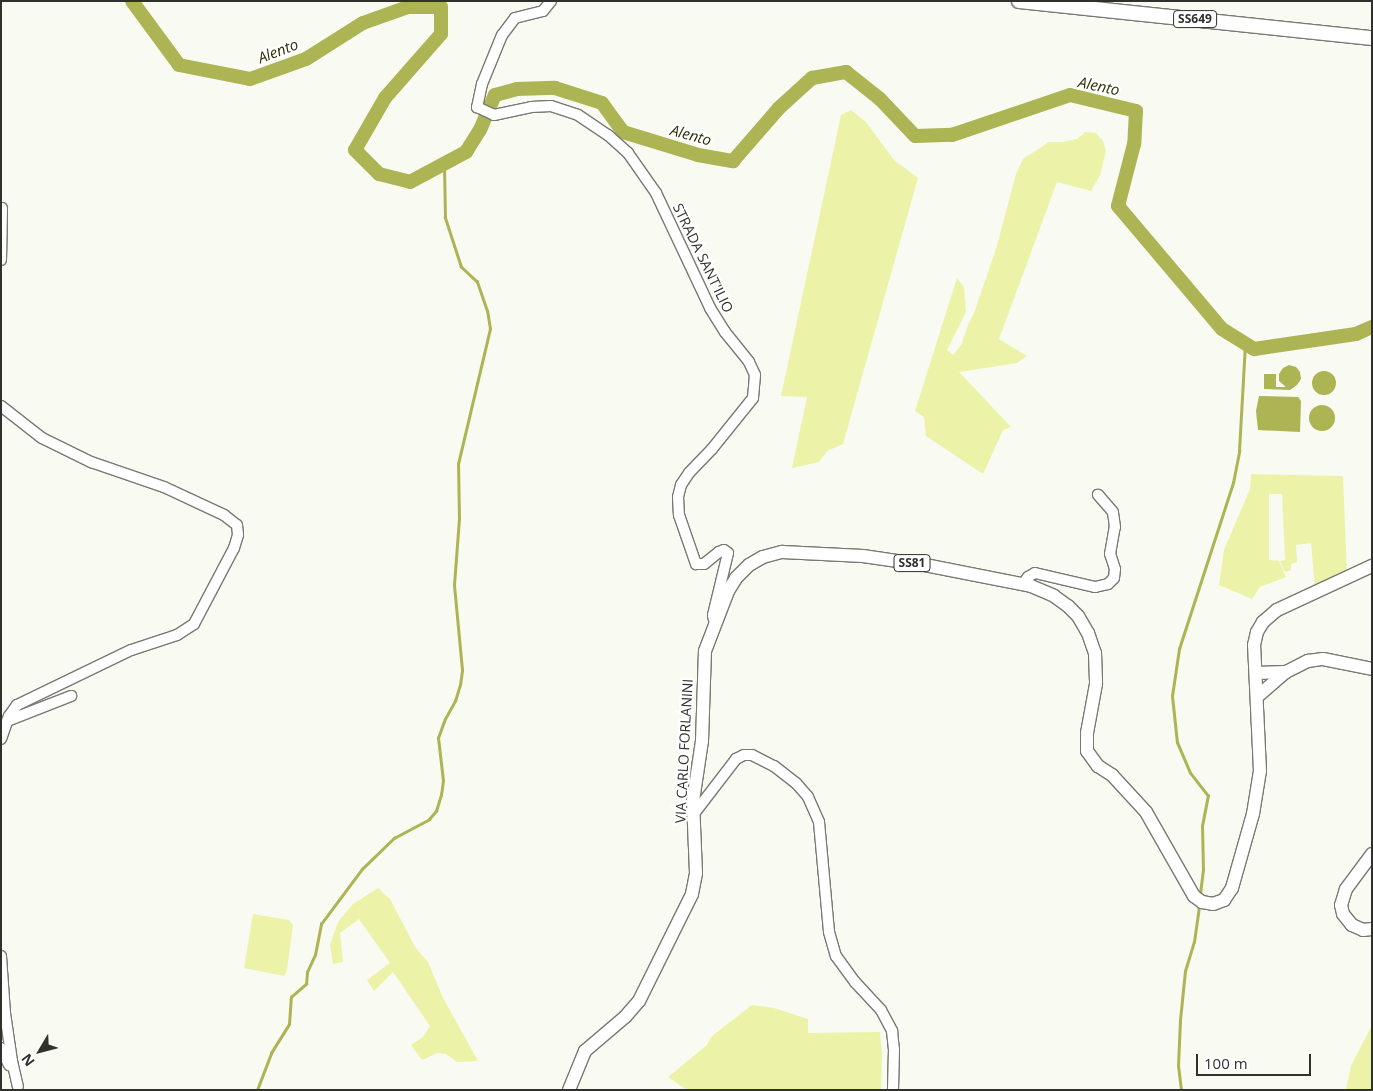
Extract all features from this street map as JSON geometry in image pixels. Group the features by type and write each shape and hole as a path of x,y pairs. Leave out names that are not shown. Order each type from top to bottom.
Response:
{"highway":[{"name":"SS649","path":"1019,1 1372,38"}],"main road":[{"name":"VIA CARLO FORLANINI","path":"569,1090 585,1051 624,1017 638,1001 692,894 696,873 693,800 702,740 702,684 705,651 728,591 744,570 764,557 782,552 863,556 925,565 1023,584 1054,596 1068,606 1078,616 1088,633 1095,654 1096,684 1087,732 1087,751 1098,766 1112,775 1146,812 1194,896 1208,904 1219,903 1230,893 1253,814 1260,771 1258,696 1254,646 1257,632 1263,622 1277,610 1372,566"},
{"path":"1258,696 1286,672 1308,661 1323,659 1372,669"},
{"path":"1256,673 1286,672"},
{"path":"1372,854 1346,889 1341,905 1343,914 1352,925 1363,930 1372,929"}],"street":[{"name":"STRADA SANT'ILIO","path":"550,3 543,11 515,18 502,35 482,84 477,107 494,115 531,107 550,106 578,115 608,135 628,153 656,194 710,308 725,332 749,362 755,375 753,398 712,449 689,473 680,485 678,497 679,515 696,564 704,564 724,550 728,553 713,615 715,623"},
{"path":"1,260 2,208"},
{"path":"1,406 42,438 91,462 164,487 224,515 236,526 238,535 234,548 194,624 177,635 131,650 17,705 7,721 1,739"},
{"path":"1023,584 1028,576 1035,573 1095,587 1108,584 1114,578 1115,569 1110,554 1116,526 1113,512 1098,495"},
{"path":"7,721 71,696"},
{"path":"693,815 736,759 744,755 752,755 774,766 796,783 808,798 819,822 829,932 836,956 855,982 882,1010 892,1031 894,1048 892,1090"},
{"path":"1,956 5,1013 18,1088"},
{"path":"1,1048 18,1088"}],"shaded area":[{"path":"851,110 866,122 894,160 918,178 843,444 827,451 819,462 792,468 807,397 781,396 841,115"},
{"path":"1085,132 1096,133 1103,141 1106,151 1100,175 1091,191 1057,182 999,339 1027,356 1017,363 959,372 1011,427 1003,430 983,474 926,436 924,417 915,411 957,278 964,287 966,312 947,350 953,355 961,345 996,249 1016,174 1023,159 1049,142 1077,139"},
{"path":"1289,365 1296,367 1300,372 1301,379 1297,385 1290,390 1264,389 1264,374 1276,374 1276,387 1286,387 1279,381 1279,374 1283,368"},
{"path":"1324,371 1332,375 1336,383 1332,391 1324,395 1316,391 1312,383 1316,375"},
{"path":"1259,396 1298,397 1301,401 1300,432 1258,430 1256,411"},
{"path":"1322,405 1331,409 1335,418 1331,427 1322,431 1313,427 1309,418 1313,409"},
{"path":"1251,474 1343,476 1347,575 1315,590 1311,543 1296,545 1297,562 1291,564 1291,570 1285,572 1280,561 1285,560 1282,494 1269,494 1269,560 1279,561 1286,577 1260,587 1252,599 1219,585 1224,550 1250,489"},
{"path":"378,888 390,899 415,947 428,962 443,998 478,1061 457,1062 446,1054 437,1053 422,1060 411,1045 423,1037 430,1026 393,972 374,991 367,980 390,963 359,919 340,933 343,962 333,964 330,945 338,922 353,904"},
{"path":"253,914 289,920 293,925 287,970 284,976 244,968"},
{"path":"752,1005 774,1008 808,1019 808,1033 880,1032 882,1056 881,1090 687,1090 668,1077 706,1046 712,1036"},
{"path":"1372,1025 1372,1090 1346,1090 1351,1066"}],"waterway":[{"name":"Alento","path":"132,1 179,65 250,79 306,59 363,23 408,7 441,7 441,34 385,98 355,150 379,174 410,182 466,152 480,130 495,95 517,89 555,88 602,103 623,132 698,155 733,161 779,108 812,78 846,72 880,99 915,136 952,135 1070,95 1136,111 1134,144 1118,206 1222,329 1254,349 1356,334 1372,327"},
{"path":"257,1090 271,1053 289,1024 291,997 306,984 307,972 315,955 321,924 362,869 394,838 429,819 436,811 441,795 443,781 438,738 445,719 455,701 462,670 454,585 459,519 458,464 490,329 487,311 477,282 461,267 445,218 444,164"},
{"path":"1200,894 1203,870 1202,826 1208,796 1190,773 1177,743 1172,696 1179,649 1233,483 1239,451 1245,343"},
{"path":"1181,1090 1178,1066 1180,1020 1185,971 1194,942 1199,906"}]}
